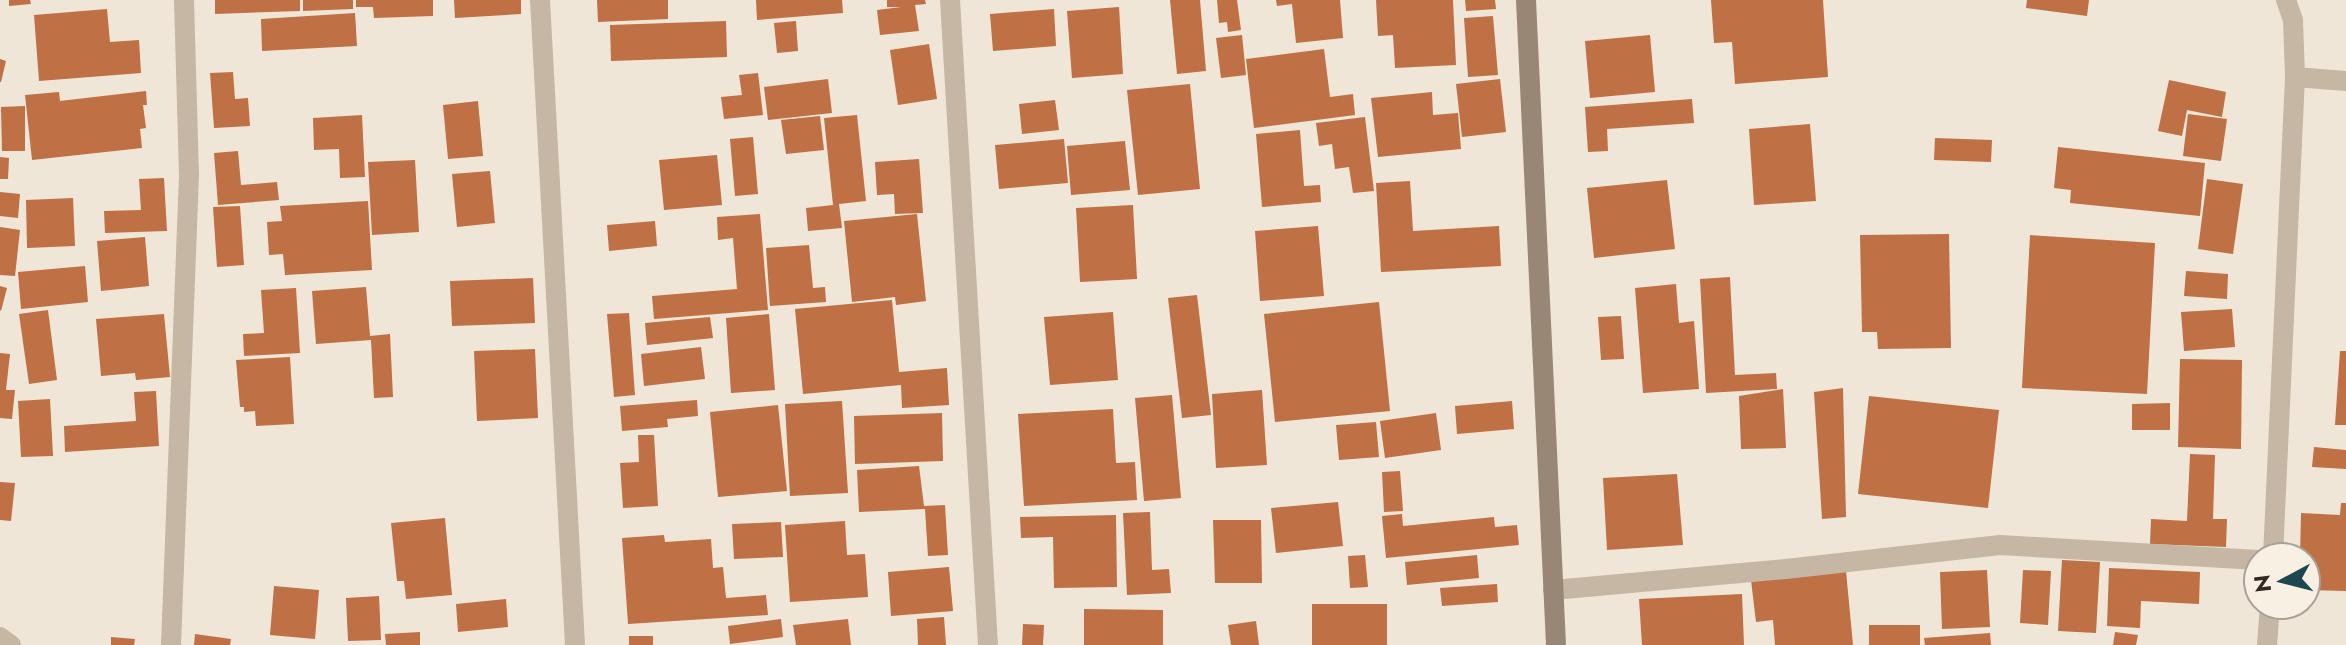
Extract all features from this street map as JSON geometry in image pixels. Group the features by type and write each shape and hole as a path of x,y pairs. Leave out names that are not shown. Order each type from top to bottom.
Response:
{"main road":[{"path":"1526,0 1556,645"}],"street":[{"path":"171,645 189,175 184,0"},
{"path":"540,0 575,645"},
{"path":"950,0 988,645"},
{"path":"2274,541 2295,77 2293,20 2286,0"},
{"path":"2295,77 2346,81"},
{"path":"1553,590 1786,569 2000,545 2242,559"},
{"path":"2267,645 2269,621"},
{"path":"0,637 11,645"}],"building":[{"path":"9,0 30,0 31,4 9,6"},
{"path":"215,0 300,0 300,11 215,14"},
{"path":"303,0 353,0 353,9 303,11"},
{"path":"356,0 433,0 433,16 374,18 373,7 356,7"},
{"path":"454,0 521,0 521,14 455,18"},
{"path":"597,0 668,0 668,19 598,22"},
{"path":"756,0 842,0 843,13 757,20"},
{"path":"887,0 925,0 926,4 915,5 919,31 880,35 877,10 901,7 887,7"},
{"path":"1170,0 1200,0 1206,71 1177,74"},
{"path":"1217,0 1237,0 1241,30 1228,32 1227,22 1219,23"},
{"path":"1276,0 1340,0 1343,38 1296,43 1292,4 1277,6"},
{"path":"1376,0 1453,0 1456,65 1395,68 1393,35 1378,36"},
{"path":"1465,0 1495,0 1496,9 1466,11"},
{"path":"1711,0 1823,0 1828,77 1735,84 1732,42 1714,43"},
{"path":"2027,0 2089,0 2087,16 2026,8"},
{"path":"1119,7 1123,74 1072,78 1067,11"},
{"path":"107,9 110,42 139,40 141,73 39,81 34,15"},
{"path":"1054,9 1056,46 993,51 990,14"},
{"path":"355,13 357,46 262,51 261,19"},
{"path":"1493,16 1498,75 1468,77 1464,18"},
{"path":"726,21 727,57 611,61 610,25"},
{"path":"796,21 798,51 777,53 774,23"},
{"path":"1242,35 1246,75 1221,78 1216,38"},
{"path":"1650,35 1655,92 1590,98 1585,41"},
{"path":"929,44 937,99 898,105 890,50"},
{"path":"1324,49 1330,97 1353,94 1355,115 1254,128 1246,59"},
{"path":"0,59 6,61 1,82 0,82"},
{"path":"233,72 235,99 248,98 250,126 214,128 210,73"},
{"path":"758,73 763,115 724,119 721,97 742,95 739,75"},
{"path":"828,79 832,113 768,120 764,87"},
{"path":"1500,79 1506,132 1462,137 1456,84"},
{"path":"2169,80 2226,92 2222,117 2187,110 2182,136 2158,131"},
{"path":"1190,84 1200,189 1138,195 1127,90"},
{"path":"146,91 147,105 143,105 146,128 140,129 142,148 32,160 25,95 59,92 60,101"},
{"path":"1432,92 1433,115 1458,113 1461,149 1378,157 1371,98"},
{"path":"1692,99 1694,123 1607,129 1608,151 1588,152 1585,107"},
{"path":"1055,100 1059,130 1022,134 1019,104"},
{"path":"478,101 483,156 448,159 443,105"},
{"path":"25,106 25,151 2,151 1,107"},
{"path":"2188,114 2227,119 2221,161 2183,156"},
{"path":"362,115 365,177 340,178 339,149 314,150 313,118"},
{"path":"857,115 866,201 839,204 842,228 808,231 806,208 833,205 824,118"},
{"path":"820,116 824,150 786,154 781,120"},
{"path":"1365,117 1374,191 1353,193 1349,167 1335,169 1332,144 1319,146 1316,123"},
{"path":"1810,124 1816,201 1754,205 1749,129"},
{"path":"1300,130 1304,186 1320,185 1321,202 1262,207 1256,134"},
{"path":"753,137 758,194 735,196 730,139"},
{"path":"1935,138 1992,140 1991,162 1934,160"},
{"path":"1064,139 1068,183 999,189 995,145"},
{"path":"1125,141 1130,190 1071,195 1067,146"},
{"path":"2058,147 2205,163 2200,216 2070,203 2071,190 2054,188"},
{"path":"238,151 241,185 277,182 279,200 218,205 214,153"},
{"path":"717,155 722,205 664,210 659,160"},
{"path":"0,157 9,158 8,179 0,179"},
{"path":"919,159 923,213 895,214 894,194 877,195 875,162"},
{"path":"415,160 419,232 372,235 368,162"},
{"path":"490,171 495,223 457,227 452,174"},
{"path":"164,178 167,231 105,233 104,211 141,210 139,179"},
{"path":"2207,179 2243,184 2233,254 2198,249"},
{"path":"1667,180 1675,249 1594,258 1587,188"},
{"path":"1410,181 1413,231 1499,226 1501,266 1381,272 1376,183"},
{"path":"0,192 20,194 18,218 0,216"},
{"path":"73,198 75,246 27,248 26,200"},
{"path":"368,201 372,270 285,275 283,254 269,255 267,222 282,221 280,206"},
{"path":"1133,205 1137,279 1080,282 1076,208"},
{"path":"240,206 244,265 217,267 213,207"},
{"path":"760,214 768,310 654,319 652,296 737,289 733,238 718,240 717,217"},
{"path":"917,214 926,301 896,305 895,297 852,302 844,221"},
{"path":"655,221 657,246 609,251 607,225"},
{"path":"1318,226 1324,296 1260,301 1255,231"},
{"path":"0,227 20,230 15,276 0,275"},
{"path":"1949,234 1951,348 1878,349 1877,332 1862,332 1860,235"},
{"path":"2030,235 2155,243 2147,394 2022,388"},
{"path":"145,237 149,286 101,291 97,241"},
{"path":"809,245 813,288 825,287 826,302 770,306 766,248"},
{"path":"85,266 88,302 21,309 18,272"},
{"path":"2186,271 2228,274 2227,299 2184,296"},
{"path":"1730,277 1735,375 1776,373 1777,389 1706,393 1700,279"},
{"path":"533,278 535,323 452,326 450,281"},
{"path":"1676,284 1679,323 1694,321 1699,389 1643,393 1635,288"},
{"path":"0,286 7,288 1,311 0,310"},
{"path":"366,287 370,336 390,334 393,397 374,398 371,340 316,344 312,291"},
{"path":"296,288 300,353 244,356 243,334 264,333 261,290"},
{"path":"1197,295 1211,415 1182,418 1168,298"},
{"path":"892,300 899,372 947,368 949,405 902,408 901,385 803,394 795,309"},
{"path":"1379,302 1390,411 1275,422 1264,314"},
{"path":"2232,309 2235,347 2184,351 2181,312"},
{"path":"48,310 57,380 29,384 19,314"},
{"path":"1113,312 1118,380 1050,385 1044,317"},
{"path":"629,313 635,395 614,397 607,314"},
{"path":"164,314 170,377 136,380 135,373 101,376 96,319"},
{"path":"769,314 775,390 731,393 726,318"},
{"path":"1621,316 1624,359 1601,360 1598,317"},
{"path":"710,317 713,338 647,345 645,323"},
{"path":"701,347 705,379 644,386 641,354"},
{"path":"535,349 538,418 477,421 474,351"},
{"path":"2340,351 2346,351 2346,425 2335,425"},
{"path":"0,353 10,354 6,390 15,390 12,419 0,418"},
{"path":"290,357 294,424 256,426 255,411 244,412 244,407 240,407 236,360"},
{"path":"2180,359 2242,360 2241,449 2178,447"},
{"path":"1843,388 1846,517 1822,519 1814,392"},
{"path":"1783,389 1786,448 1741,449 1739,396"},
{"path":"1262,390 1267,465 1216,468 1212,394"},
{"path":"156,391 159,446 65,452 64,426 136,421 134,392"},
{"path":"1172,395 1181,498 1144,501 1135,398"},
{"path":"1869,396 1999,410 1988,508 1858,494"},
{"path":"50,399 53,456 21,457 18,401"},
{"path":"697,400 698,416 667,419 668,427 622,431 620,406"},
{"path":"842,401 848,493 790,496 785,404"},
{"path":"1512,401 1514,429 1457,434 1455,406"},
{"path":"2170,403 2170,430 2132,430 2132,404"},
{"path":"778,405 787,491 718,497 710,412"},
{"path":"1113,409 1116,463 1135,462 1137,500 1024,506 1018,414"},
{"path":"942,413 943,461 855,464 854,416"},
{"path":"1436,413 1441,450 1385,458 1380,421"},
{"path":"1376,422 1379,457 1339,460 1336,425"},
{"path":"638,435 654,435 658,506 623,508 620,463 639,462"},
{"path":"2314,447 2346,450 2346,469 2312,467"},
{"path":"2190,454 2215,455 2213,519 2227,519 2226,547 2150,544 2151,519 2187,521"},
{"path":"919,466 924,506 945,505 948,555 928,556 925,509 859,512 857,470"},
{"path":"1400,471 1403,511 1384,512 1382,472"},
{"path":"1677,474 1683,545 1607,550 1603,478"},
{"path":"0,482 15,483 11,521 0,520"},
{"path":"1338,502 1343,546 1276,553 1271,508"},
{"path":"2341,503 2346,503 2346,591 2322,590 2322,541 2300,541 2301,513 2340,515"},
{"path":"1150,512 1152,570 1169,569 1171,593 1127,595 1123,513"},
{"path":"1402,514 1403,526 1494,517 1495,527 1517,525 1519,545 1386,558 1382,516"},
{"path":"1116,515 1117,587 1054,588 1053,537 1021,538 1020,517"},
{"path":"445,518 452,595 406,599 404,581 397,581 391,523"},
{"path":"1213,520 1261,520 1262,583 1215,583"},
{"path":"845,521 847,555 865,554 868,597 790,602 785,525"},
{"path":"781,522 783,557 734,559 732,524"},
{"path":"664,535 665,542 711,539 713,568 723,567 726,598 766,595 768,615 628,624 622,538"},
{"path":"1365,555 1368,587 1350,588 1348,556"},
{"path":"1477,555 1479,578 1407,585 1405,562"},
{"path":"2062,560 2100,562 2096,633 2058,631"},
{"path":"949,567 953,611 891,616 888,572"},
{"path":"2109,568 2200,572 2199,604 2141,601 2140,628 2107,626"},
{"path":"1987,570 1990,627 1942,629 1940,572"},
{"path":"2023,570 2051,571 2048,625 2020,623"},
{"path":"1846,571 1853,645 1775,645 1773,620 1756,622 1751,580"},
{"path":"1497,584 1498,602 1442,606 1440,588"},
{"path":"274,586 319,590 315,639 270,635"},
{"path":"1742,594 1744,645 1642,645 1639,599"},
{"path":"379,596 381,640 348,641 346,598"},
{"path":"506,599 508,627 458,632 456,604"},
{"path":"1312,604 1387,604 1387,645 1312,645"},
{"path":"1084,609 1163,610 1163,645 1084,645"},
{"path":"944,617 946,645 918,645 917,619"},
{"path":"781,619 783,637 730,644 728,626"},
{"path":"848,619 851,645 796,645 793,625"},
{"path":"1256,621 1259,645 1231,645 1228,625"},
{"path":"1023,624 1044,625 1043,645 1022,645"},
{"path":"1869,625 1920,625 1920,645 1869,645"},
{"path":"420,632 420,645 386,645 385,634"},
{"path":"2115,632 2138,635 2136,645 2113,645"},
{"path":"1990,633 1991,645 1925,645 1924,638"},
{"path":"195,634 231,639 230,645 194,645"},
{"path":"629,636 653,636 653,645 629,645"},
{"path":"111,637 135,639 134,645 111,645"}]}
